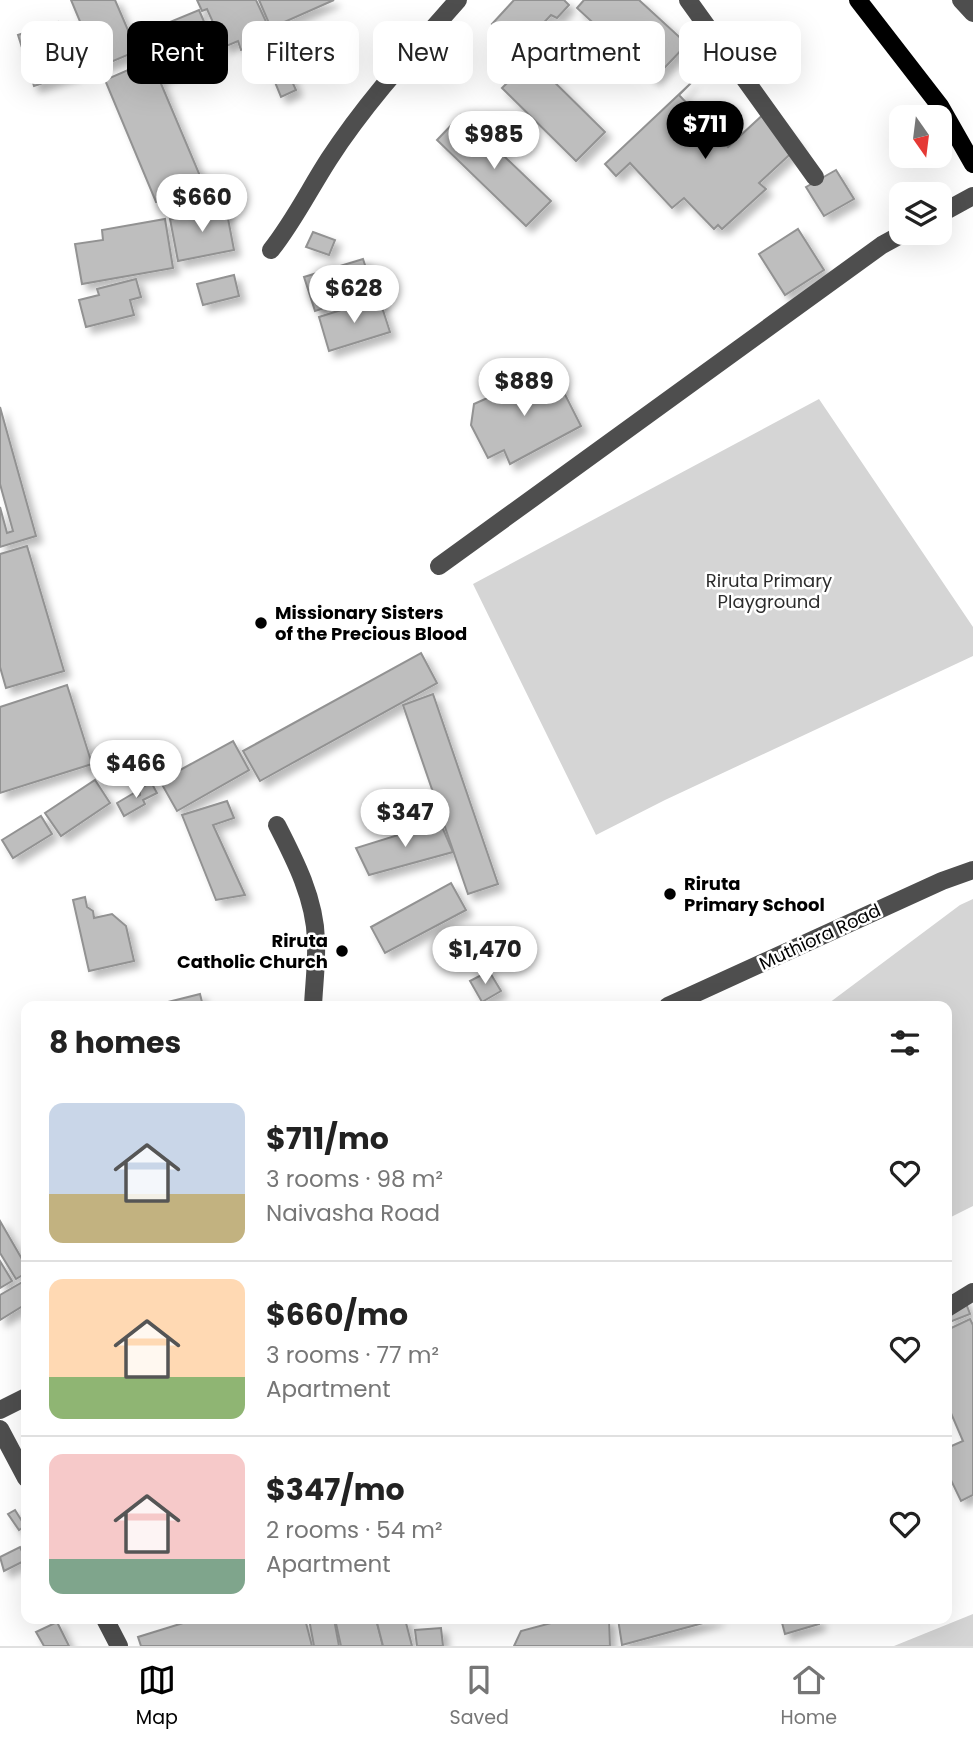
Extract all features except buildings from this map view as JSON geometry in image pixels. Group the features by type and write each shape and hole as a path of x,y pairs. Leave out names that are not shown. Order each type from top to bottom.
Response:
{"main road":[{"path":"858,0 940,106 973,164"}],"street":[{"path":"271,250 293,222 329,158 397,68 458,0"},
{"path":"688,0 815,177"},
{"path":"961,0 973,13"},
{"path":"952,207 973,196"},
{"path":"439,566 889,240"},
{"path":"277,825 293,856 313,917 316,939 313,1001"},
{"name":"Muthiora Road","path":"679,1001 942,881 973,870"},
{"path":"952,1305 973,1292"},
{"path":"0,1410 21,1400"},
{"path":"0,1429 21,1469"},
{"path":"108,1624 119,1646"}],"green space":[{"name":"Riruta Primary Playground","path":"819,399 973,627 973,656 596,835 473,584"},
{"path":"973,899 973,1206 952,1216 952,1001 832,1001 960,905"},
{"path":"973,1614 973,1646 894,1646 952,1624"}],"place":[{"name":"Missionary Sisters of the Precious Blood","path":"261,623"},
{"name":"Riruta Primary School","path":"670,894"},
{"name":"Riruta Catholic Church","path":"342,951"}]}
